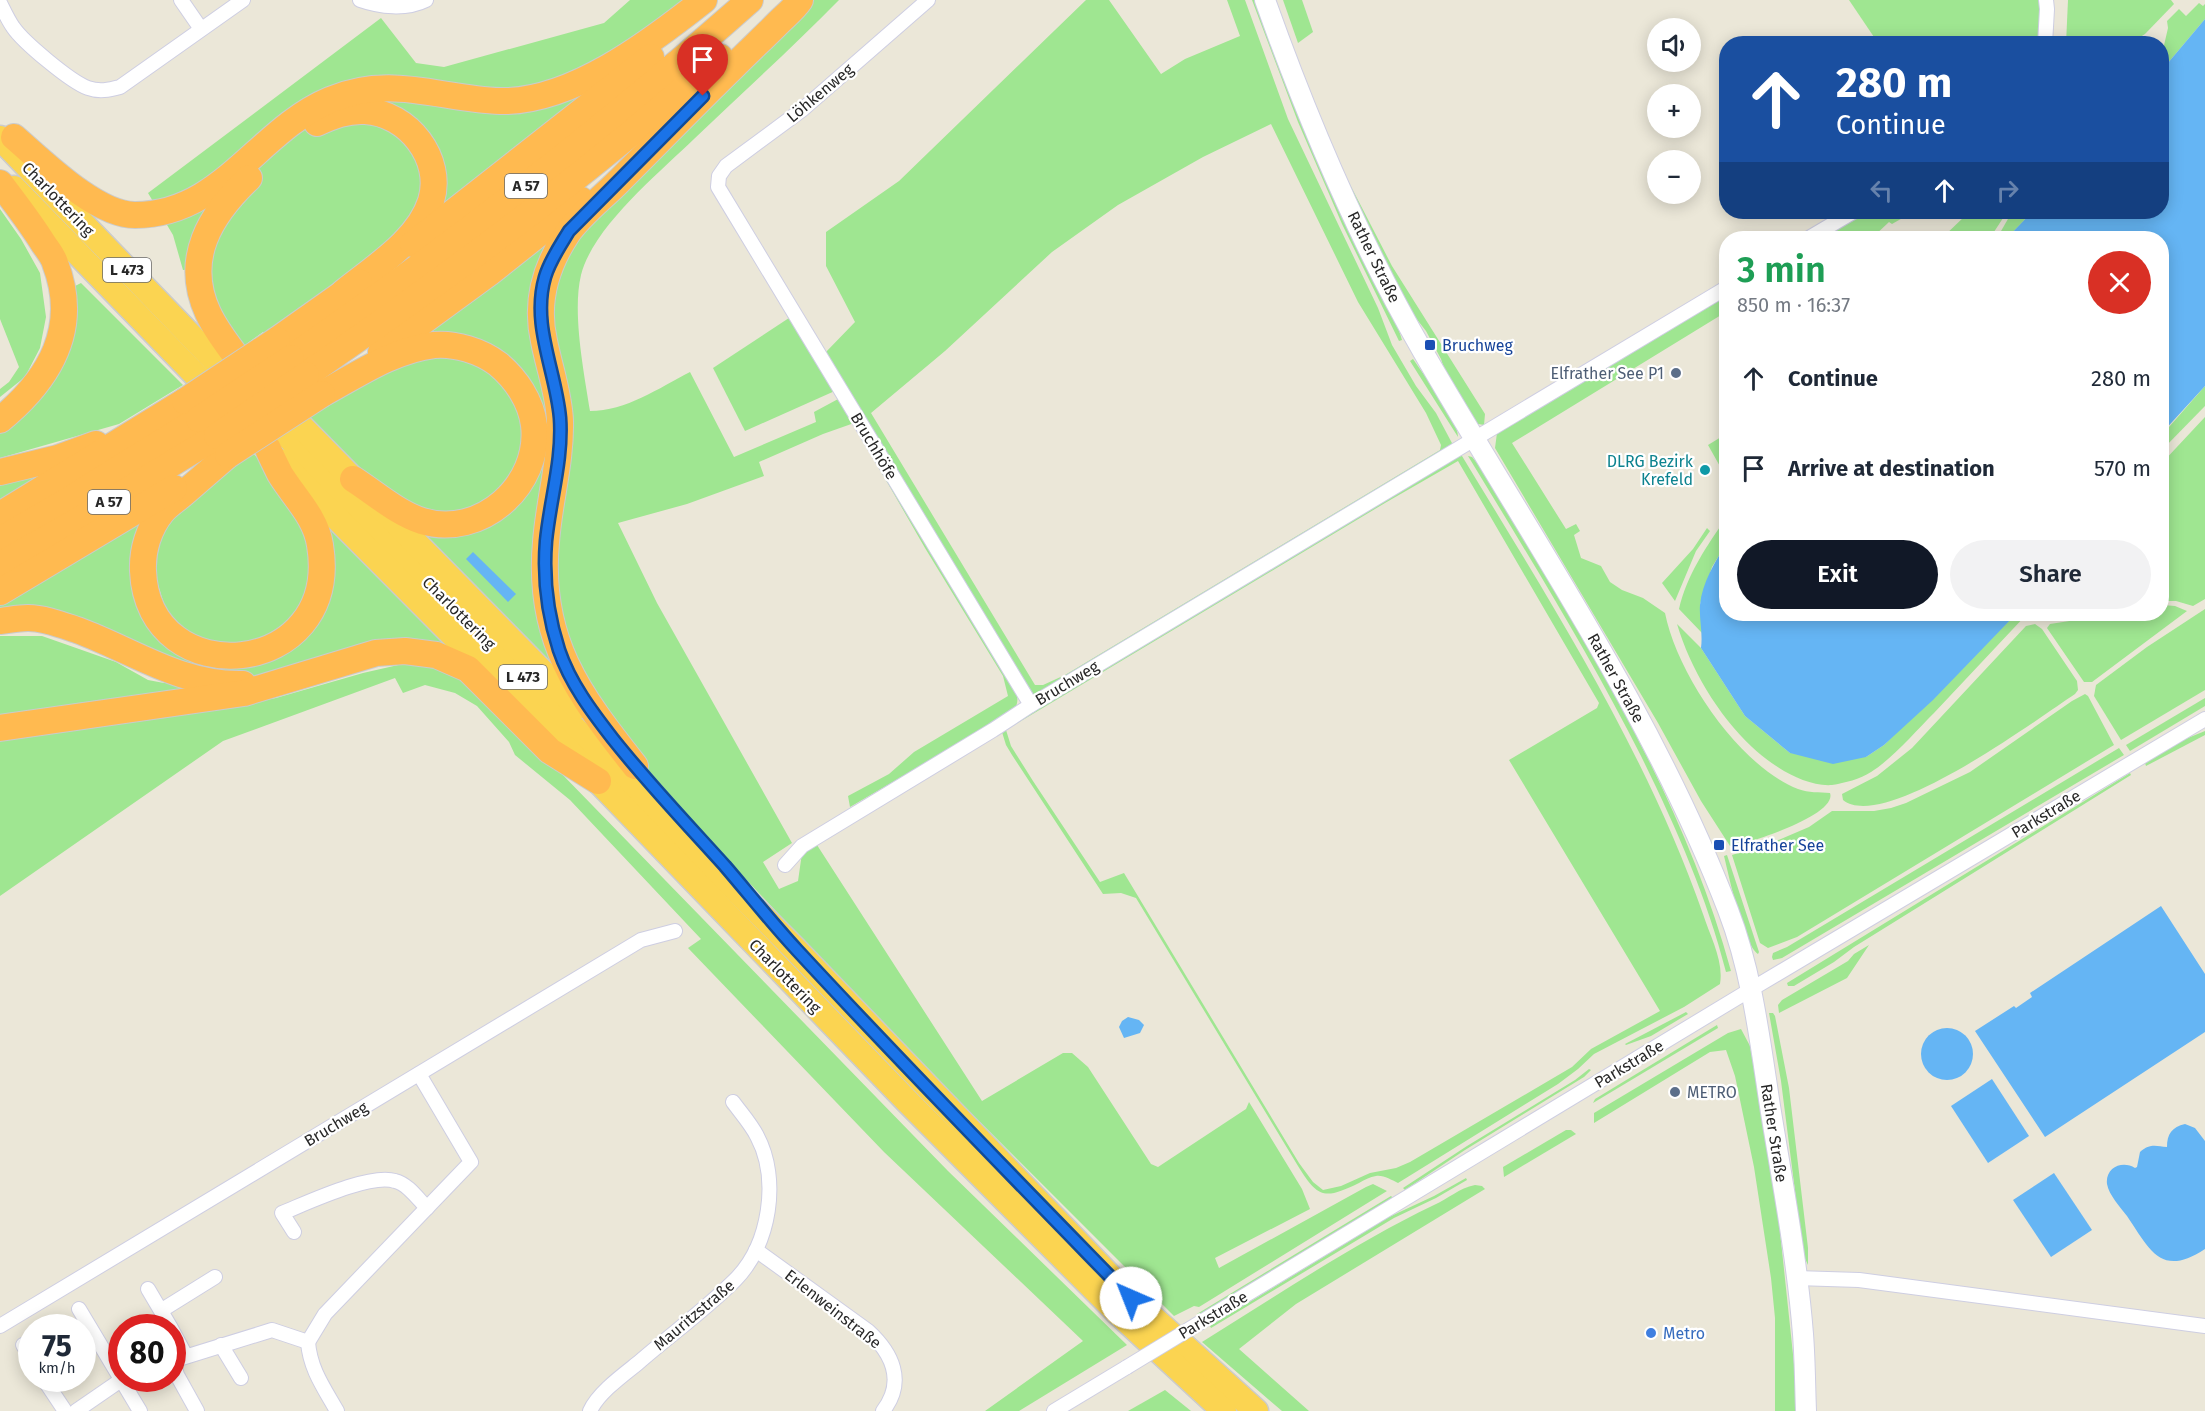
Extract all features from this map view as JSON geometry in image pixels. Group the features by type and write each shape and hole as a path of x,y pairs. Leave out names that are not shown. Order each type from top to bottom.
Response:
{"highway":[{"path":"5,133 73,187 101,206 131,215 156,214 182,206 207,193 298,118 328,100 360,89 390,88 502,101 539,96 582,82 620,61 705,0"},
{"path":"344,292 437,226 674,39 717,0"},
{"name":"A 57","path":"299,367 386,291 504,204 688,55 750,0"},
{"name":"A 57","path":"0,565 74,523 207,428 299,367 398,311 590,166 702,73 784,0"},
{"path":"795,949 635,766 595,715 560,653 550,615 545,576 546,542 560,450 560,418 543,338 541,305 544,278 552,258 569,231 657,140 800,0"},
{"path":"250,375 208,314 200,288 199,255 209,225 229,197 312,125 340,113 366,111 392,117 412,132 428,154 435,179 431,201 421,223 402,244 344,292 299,367"},
{"path":"5,133 250,375 635,766"},
{"name":"Charlottering","path":"5,133 441,595 795,949 1131,1298 1256,1411"},
{"path":"0,592 207,428 299,367 489,273 657,140"},
{"name":"Charlottering","path":"0,174 268,449 598,781 883,1076 1117,1312 1224,1411"},
{"path":"0,183 55,261 63,293 63,324 56,353 42,379 20,404 0,420"},
{"path":"299,367 382,361 435,345 465,348 490,358 512,376 527,401 534,426 532,453 524,477 510,497 486,515 464,524 423,522 401,512 353,479"},
{"path":"207,428 147,537 142,562 143,584 150,604 161,622 184,643 219,657 246,656 273,648 295,633 315,604 320,583 322,573 320,543 304,506 280,474 268,449"},
{"path":"0,472 58,458 93,446 207,428"},
{"path":"0,514 207,428"},
{"name":"A 57","path":"0,540 62,504 207,428"},
{"path":"0,621 28,618 59,624 92,636 184,677 229,684 273,684"},
{"path":"0,728 244,693 376,653 405,651 436,655 468,669 550,751 598,781"}],"main road":[{"name":"Rather Straße","path":"1265,0 1320,144 1355,221 1420,347 1596,641 1649,738 1698,840 1729,914 1750,990 1796,1278 1803,1333 1806,1411"}],"street":[{"path":"181,0 201,29"},
{"path":"0,3 14,29 72,81 90,89 105,91 120,87 243,0"},
{"path":"360,0 380,7 419,3 426,0"},
{"name":"Löhkenweg","path":"718,188 719,176 726,166 803,109 928,0"},
{"path":"2046,0 2048,9 2046,36"},
{"name":"Bruchhöfe","path":"718,188 1031,705"},
{"path":"1821,231 1841,219"},
{"name":"Bruchweg","path":"785,865 802,846 1031,705 1719,292"},
{"name":"Parkstraße","path":"1054,1411 1750,990 2205,719"},
{"name":"Bruchweg","path":"0,1326 641,940 675,931"},
{"path":"338,1411 314,1372 308,1342 325,1314 471,1162 419,1074"},
{"name":"Mauritzstraße","path":"590,1411 592,1405 619,1378 737,1279 756,1250 764,1228 770,1193 766,1162 757,1135 733,1102"},
{"path":"294,1232 282,1213 356,1185 381,1180 393,1180 404,1185 427,1208"},
{"name":"Erlenweinstraße","path":"756,1250 883,1345 894,1372 893,1390 883,1411"},
{"path":"162,1310 215,1277"},
{"path":"1796,1278 1859,1280 2205,1326"},
{"path":"148,1288 164,1314"},
{"path":"79,1309 108,1355"},
{"path":"186,1357 272,1330 308,1342"},
{"path":"221,1345 241,1378"},
{"path":"76,1411 108,1389"},
{"path":"186,1391 197,1411"},
{"path":"52,1392 65,1411"},
{"path":"130,1392 140,1411"}],"green space":[{"path":"630,0 702,0 542,137 266,335 263,332 241,348 211,295 209,268 183,270 173,235 148,193 381,18 416,63 444,67 604,23"},
{"path":"810,0 839,0 646,184 599,238 581,275 578,307 580,343 590,411 629,403 690,372 734,457 816,422 814,412 840,398 857,422 759,462 764,476 687,504 618,523 657,603 792,843 763,862 779,889 798,881 802,853 817,845 982,1101 1063,1053 1072,1053 1088,1067 1151,1164 1158,1167 1246,1109 1249,1102 1302,1189 1310,1209 1215,1258 1219,1268 1366,1187 1373,1184 1387,1191 1199,1307 1194,1306 1174,1316 961,1103 712,843 637,757 604,714 569,647 556,586 555,342 552,310 564,256 580,228"},
{"path":"1086,0 1109,0 1161,74 1185,59 1240,36 1227,0 1245,0 1288,119 1378,308 1392,345 1416,386 1436,413 1453,445 1037,696 1026,693 825,353 855,322 826,266 826,232 899,181","holes":["1271,124 1358,302 1426,413 1441,445 1440,450 1065,675 1043,685 1035,685 871,413 945,351 1052,252 1118,205 1203,157"]},
{"path":"1252,0 1255,0 1273,51 1397,324 1402,340 1399,341 1342,224 1298,122"},
{"path":"1283,0 1302,0 1313,32 1298,43"},
{"path":"1849,0 2040,0 2040,36 1873,36"},
{"path":"2068,0 2171,0 2174,4 2142,36 2066,36"},
{"path":"2199,3 2203,6 2205,4 2205,19 2169,62 2167,21 2179,9 2186,16"},
{"path":"1342,169 1392,266 1485,414 1484,425 1473,423 1450,386 1441,359 1426,331 1401,299 1339,170"},
{"path":"0,209 21,239 40,273 46,317 40,348 25,377 0,397 0,389 9,382 19,367 0,319"},
{"path":"1853,219 1901,219 1892,224 1889,222 1879,231 1832,231"},
{"path":"1962,219 2002,219 1995,231 1949,231"},
{"path":"2008,219 2025,219 2014,231 2001,231"},
{"path":"560,228 548,252 551,403 547,505 569,681 415,528 478,523 536,448 507,367 404,348"},
{"path":"81,283 183,385 119,424 0,458 0,428 45,391 67,356 74,325 75,286"},
{"path":"1719,299 1719,316 1512,443 1566,529 1576,524 1580,531 1574,535 1581,558 1601,566 1610,582 1622,590 1643,598 1665,613 1683,663 1714,715 1754,760 1776,777 1798,789 1830,793 1829,802 1820,810 1790,827 1730,846 1701,801 1658,723 1495,448 1497,433"},
{"path":"792,316 837,390 745,431 713,368"},
{"path":"437,356 474,362 505,385 520,412 524,444 513,476 491,501 449,516 393,501 304,419 385,369"},
{"path":"1413,359 1447,408 1457,429 1458,437 1410,361"},
{"path":"2205,386 2205,406 2169,443 2169,427"},
{"path":"2205,417 2205,599 2193,606 2169,601 2169,456"},
{"path":"864,433 1015,687 1017,700 1013,712 850,807 848,796 889,774 914,752 1008,696 1003,676 868,449"},
{"path":"1719,438 1719,465 1708,445"},
{"path":"248,447 300,508 317,577 285,633 222,651 169,621 150,558 170,512"},
{"path":"79,456 0,501 0,476"},
{"path":"1462,456 1562,623 1625,736 1680,854 1716,949 1720,966 1720,984 1684,1007 1594,1054 1558,1084 1398,1183 1376,1176 1338,1192 1323,1193 1311,1185 1298,1166 1136,898 1121,893 1103,894 1012,755 1002,732 1005,726 1456,457","holes":["1458,461 1599,703 1597,708 1509,760 1660,1011 1591,1049 1572,1067 1410,1162 1323,1190 1313,1182 1299,1163 1124,873 1100,882 1011,746 1006,730"]},
{"path":"1468,456 1478,464 1552,585 1622,709 1655,773 1710,903 1731,971 1726,972 1689,862 1641,756 1579,642"},
{"path":"305,500 471,667 446,655 274,676 0,723 0,636 42,636 116,662 148,680 164,683 168,668 0,616 0,602 156,509 142,595 212,659 312,618"},
{"path":"1707,528 1710,531 1696,551 1675,601 1662,583 1693,549"},
{"path":"1719,529 1719,556 1712,567 1700,604 1702,633 1679,609 1692,572"},
{"path":"2169,606 2187,611 2092,682 2084,682 2047,628 2050,624 2070,621 2169,621"},
{"path":"2205,609 2205,690 2121,740 2094,696 2096,685 2147,647"},
{"path":"2009,621 2020,621 1934,713 1879,766 1867,774 1832,785 1821,785 1789,774 1760,754 1740,734 1717,706 1697,674 1677,624 1701,648 1745,716 1790,753 1866,757 1884,745"},
{"path":"2035,624 2042,629 2077,681 2078,690 2075,694 1996,747 1924,788 1891,801 1863,806 1843,800 1842,794 1877,776 1912,748 2026,626"},
{"path":"407,663 434,668 456,676 486,696 948,1171 1127,1345 1019,1411 985,1411 1083,1341 884,1152 688,948 701,939 570,800 515,755 509,742 477,706 455,693 425,685 403,693 395,678 223,741 0,896 0,739 15,739 276,698"},
{"path":"2085,694 2114,745 1797,937 1768,948 1760,943 1732,855 1776,841 1809,827 1832,811 1874,811 1906,803 1970,772"},
{"path":"2205,698 2205,706 2130,751 2126,745"},
{"path":"2205,731 2205,735 2146,766 2145,763 2183,740"},
{"path":"2119,748 2124,755 1782,958 1773,960 1773,953 1787,947"},
{"path":"2130,773 2131,775 1854,947 1834,962 1794,986 1788,986 1787,983"},
{"path":"1727,855 1758,954 1747,937 1737,908 1724,856"},
{"path":"1869,945 1847,978 1779,1013 1778,1005 1782,1000 1848,961 1854,954"},
{"path":"1686,1012 1688,1014 1651,1036 1625,1044"},
{"path":"1769,1013 1775,1016 1789,1088 1808,1248 1808,1265 1803,1254 1781,1081"},
{"path":"1717,1025 1718,1028 1593,1103 1595,1099"},
{"path":"1741,1029 1750,1046 1776,1194 1799,1411 1775,1411 1775,1318 1771,1278 1754,1167 1735,1076 1726,1050 1710,1052 1594,1123 1594,1113 1728,1033"},
{"path":"1589,1069 1591,1070 1584,1077 1405,1190 1403,1188 1575,1080"},
{"path":"1566,1130 1571,1130 1576,1134 1504,1177 1503,1167"},
{"path":"1466,1178 1467,1180 1394,1218 1211,1328 1210,1326 1389,1217"},
{"path":"1475,1185 1485,1189 1296,1304 1239,1349 1309,1411 1282,1411 1202,1342 1374,1236 1459,1191"},
{"path":"1391,1196 1393,1198 1199,1316 1197,1314"},
{"path":"1165,1390 1191,1411 1128,1411"}],"water":[{"path":"2205,19 2205,386 2169,425 2169,231 2014,231 2025,219 2169,219 2169,62"},
{"path":"473,552 516,594 508,602 466,559"},
{"path":"1719,557 1719,621 2009,621 1933,700 1884,745 1866,757 1833,764 1790,753 1745,716 1701,648 1701,597"},
{"path":"2161,906 2205,974 2205,1032 2045,1137 1975,1031 2014,1006 2016,1008 2032,997 2030,993"},
{"path":"1128,1017 1139,1020 1144,1025 1140,1033 1124,1038 1119,1027"},
{"path":"1942,1028 1952,1028 1962,1032 1969,1039 1973,1054 1969,1069 1962,1076 1952,1080 1942,1080 1932,1076 1925,1069 1921,1059 1921,1049 1925,1039 1932,1032"},
{"path":"1992,1079 2029,1136 1988,1163 1951,1106"},
{"path":"2185,1124 2195,1128 2205,1141 2205,1249 2177,1261 2158,1256 2150,1249 2112,1197 2107,1178 2112,1169 2120,1165 2137,1167 2140,1152 2147,1147 2167,1147 2171,1132"},
{"path":"2054,1173 2092,1230 2051,1257 2013,1200"}],"place":[{"name":"Bruchweg","path":"1430,345"},
{"name":"Elfrather See P1","path":"1676,373"},
{"name":"DLRG Bezirk Krefeld","path":"1705,470"},
{"name":"Elfrather See","path":"1719,845"},
{"name":"METRO","path":"1675,1092"},
{"name":"Metro","path":"1651,1333"}],"route":[{"path":"703,96 569,231 552,258 544,278 541,305 543,338 560,418 560,450 546,542 545,576 550,615 560,653 595,715 635,766 795,949 1131,1298"}]}
